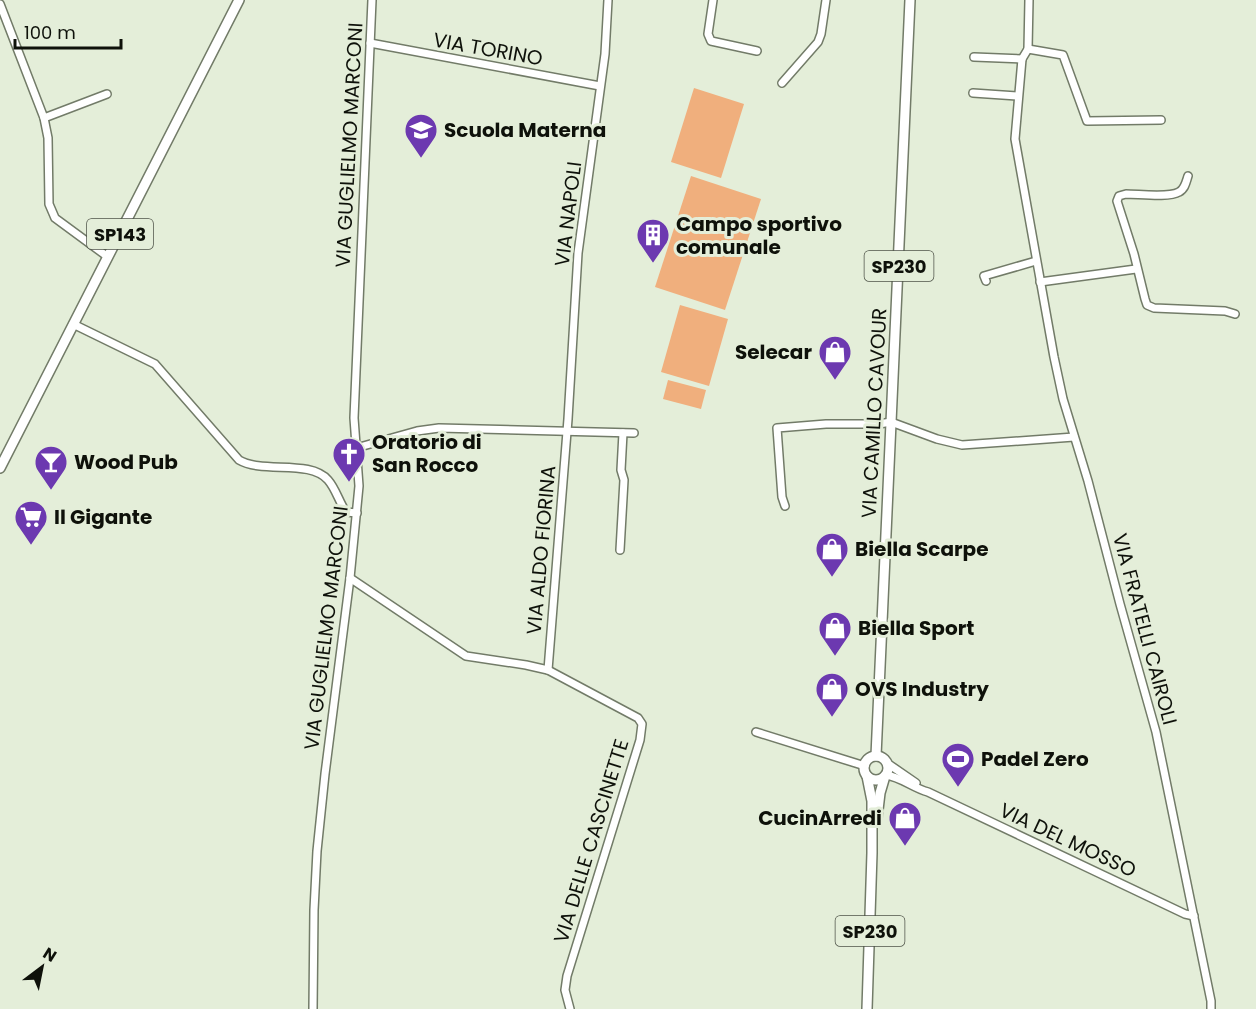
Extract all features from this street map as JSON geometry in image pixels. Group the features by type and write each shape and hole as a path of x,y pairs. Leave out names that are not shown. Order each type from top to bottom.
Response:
{"main road":[{"name":"SP143","path":"0,468 239,0"},
{"name":"VIA CAMILLO CAVOUR","path":"876,756 910,0"},
{"path":"885,776 878,780 866,771 868,759 876,756 887,763"},
{"name":"SP230","path":"872,853 879,793 888,769 887,763"},
{"name":"SP230","path":"866,771 872,801 867,1009"}],"street":[{"name":"VIA GUGLIELMO MARCONI","path":"314,1009 314,910 317,851 359,486 354,418 372,0"},
{"name":"VIA NAPOLI","path":"567,433 578,253 605,54 608,0"},
{"path":"713,0 708,34 711,41 757,51"},
{"path":"782,83 818,42 826,0"},
{"path":"1029,0 1028,50 1063,55 1087,121 1161,120"},
{"path":"0,4 44,118 48,138 49,204 55,218 108,257"},
{"name":"VIA TORINO","path":"370,44 600,86"},
{"name":"VIA FRATELLI CAIROLI","path":"1028,50 1022,59 1015,139 1040,282 1063,399 1088,481 1156,732 1211,1009"},
{"path":"974,57 1022,59"},
{"path":"973,93 1017,96"},
{"path":"44,118 107,94"},
{"path":"1188,176 1180,192 1119,196 1117,201 1147,304 1154,308 1226,311 1235,314"},
{"path":"986,282 984,276 1036,261"},
{"path":"1040,282 1136,269"},
{"path":"73,324 155,364 239,460 257,466 301,469 323,475 329,481 346,512 357,513"},
{"path":"785,506 781,486 777,428 891,422 937,439 962,445 1074,436"},
{"path":"356,448 417,430 440,428 634,433"},
{"name":"VIA ALDO FIORINA","path":"548,670 567,433"},
{"path":"620,550 624,480 621,470 623,433"},
{"name":"VIA DELLE CASCINETTE","path":"350,578 466,656 526,664 548,670 638,718 642,724 640,740 567,976 565,990 570,1009"},
{"path":"756,732 866,771"},
{"name":"VIA DEL MOSSO","path":"887,763 928,792 1185,914 1194,916"},
{"name":"VIA DEL MOSSO","path":"885,776 898,777 918,790 928,792"}],"shaded area":[{"path":"694,88 744,104 721,178 671,162"},
{"path":"691,176 761,199 725,310 655,287"},
{"path":"680,305 728,319 709,386 661,372"},
{"path":"668,380 706,390 701,409 663,399"}],"place":[{"name":"Scuola Materna","path":"421,159"},
{"name":"Campo sportivo comunale","path":"653,264"},
{"name":"Selecar","path":"835,381"},
{"name":"Oratorio di San Rocco","path":"349,483"},
{"name":"Wood Pub","path":"51,491"},
{"name":"Il Gigante","path":"31,546"},
{"name":"Biella Scarpe","path":"832,578"},
{"name":"Biella Sport","path":"835,657"},
{"name":"OVS Industry","path":"832,718"},
{"name":"Padel Zero","path":"958,788"},
{"name":"CucinArredi","path":"905,847"}]}
